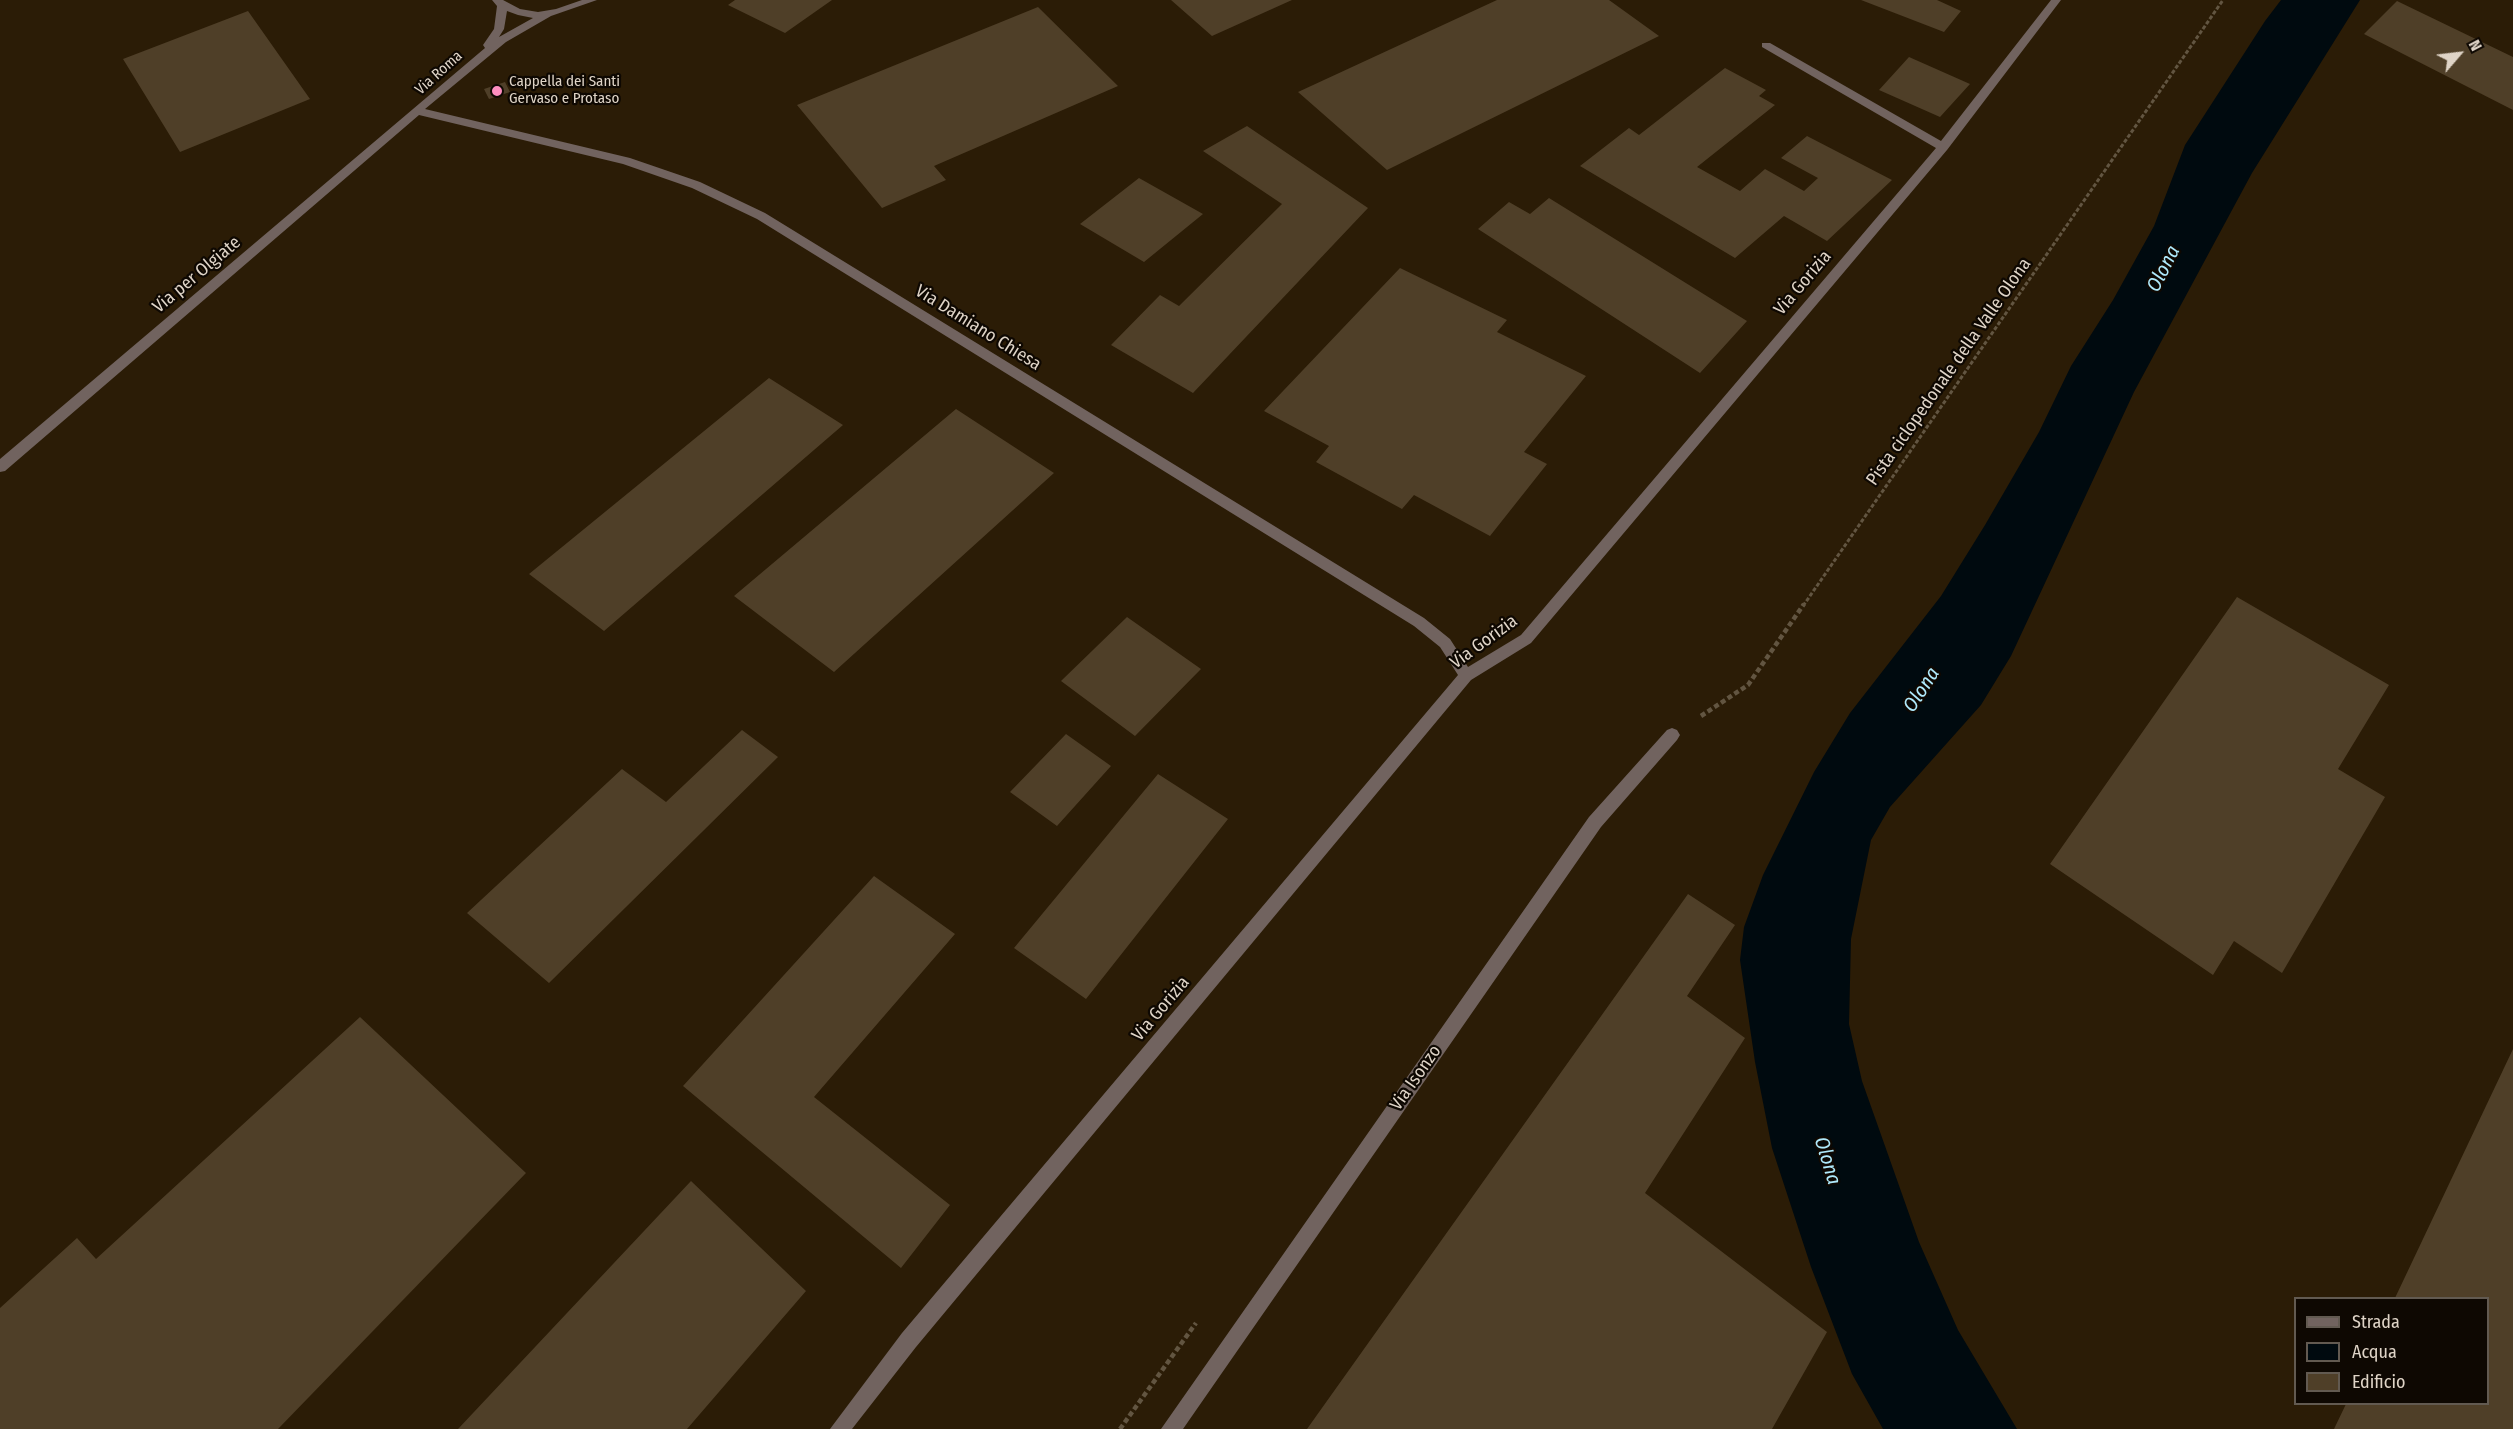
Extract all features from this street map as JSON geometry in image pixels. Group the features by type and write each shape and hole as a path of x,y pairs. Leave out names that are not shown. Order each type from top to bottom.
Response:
{"street":[{"name":"Via Roma","path":"479,57 499,29 500,3 518,12 549,13 578,7 592,0"},
{"name":"Via Gorizia","path":"840,1429 909,1340 1466,676 1526,639 1943,147 2056,0"},
{"name":"Via Roma","path":"418,111 479,57 502,40 549,13"},
{"path":"1766,45 1943,147"},
{"name":"Via per Olgiate","path":"0,467 418,111"},
{"name":"Via Damiano Chiesa","path":"418,111 626,161 696,185 761,216 1419,622 1445,643 1466,676"},
{"name":"Via Isonzo","path":"1171,1429 1595,822 1672,735"}],"path":[{"name":"Pista ciclopedonale della Valle Olona","path":"1672,735 1748,685 2223,0"}],"water":[{"name":"Olona","path":"2281,0 2360,0 2252,173 2134,392 2011,656 1981,705 1890,807 1871,840 1851,939 1849,1024 1862,1081 1919,1242 1958,1330 2017,1429 1883,1429 1852,1374 1811,1267 1772,1148 1755,1062 1740,960 1744,927 1763,875 1814,772 1850,713 1941,596 1985,525 2039,432 2071,366 2113,300 2154,226 2185,145"}],"building":[{"path":"735,0 832,0 785,33 728,5"},
{"path":"1171,0 1292,0 1212,36"},
{"path":"1497,0 1609,0 1659,36 1387,170 1298,92"},
{"path":"1861,0 1937,0 1961,11 1944,32"},
{"path":"2397,1 2513,57 2513,110 2364,34"},
{"path":"1038,7 1118,86 934,166 946,180 882,208 797,105"},
{"path":"248,11 310,99 180,152 123,59"},
{"path":"1909,57 1970,84 1940,117 1879,90"},
{"path":"1725,68 1766,90 1759,96 1775,105 1697,167 1740,191 1765,169 1804,191 1818,178 1781,158 1807,136 1892,180 1827,241 1784,216 1735,258 1580,166 1629,128 1639,135"},
{"name":"Cappella dei Santi Gervaso e Protaso","path":"505,82 510,92 489,99 484,89"},
{"path":"1247,126 1368,208 1193,393 1111,345 1160,295 1179,306 1282,204 1203,151"},
{"path":"1139,178 1203,214 1144,262 1080,224"},
{"path":"1549,198 1747,321 1700,373 1478,229 1509,202 1530,214"},
{"path":"1400,268 1507,320 1497,332 1586,376 1524,452 1547,464 1490,536 1414,495 1402,509 1316,462 1329,446 1264,411"},
{"path":"769,378 843,425 604,631 529,574"},
{"path":"956,409 1054,473 834,672 734,596"},
{"path":"2237,597 2389,685 2338,769 2385,797 2282,973 2234,941 2213,975 2050,864"},
{"path":"1127,617 1201,669 1135,736 1061,681"},
{"path":"742,730 778,757 549,983 467,913 622,769 666,802"},
{"path":"1066,734 1111,766 1057,826 1010,792"},
{"path":"1158,774 1228,819 1086,999 1014,948"},
{"path":"874,876 955,934 814,1097 950,1205 901,1268 683,1086"},
{"path":"1688,894 1735,925 1687,996 1745,1038 1645,1193 1827,1332 1772,1429 1307,1429"},
{"path":"360,1017 526,1173 278,1429 0,1429 0,1308 77,1238 96,1259"},
{"path":"2513,1049 2513,1429 2334,1429 2346,1405 2489,1405 2489,1297 2395,1297"},
{"path":"691,1181 806,1291 687,1429 458,1429"}],"place":[{"name":"Cappella dei Santi Gervaso e Protaso","path":"497,91"}]}
